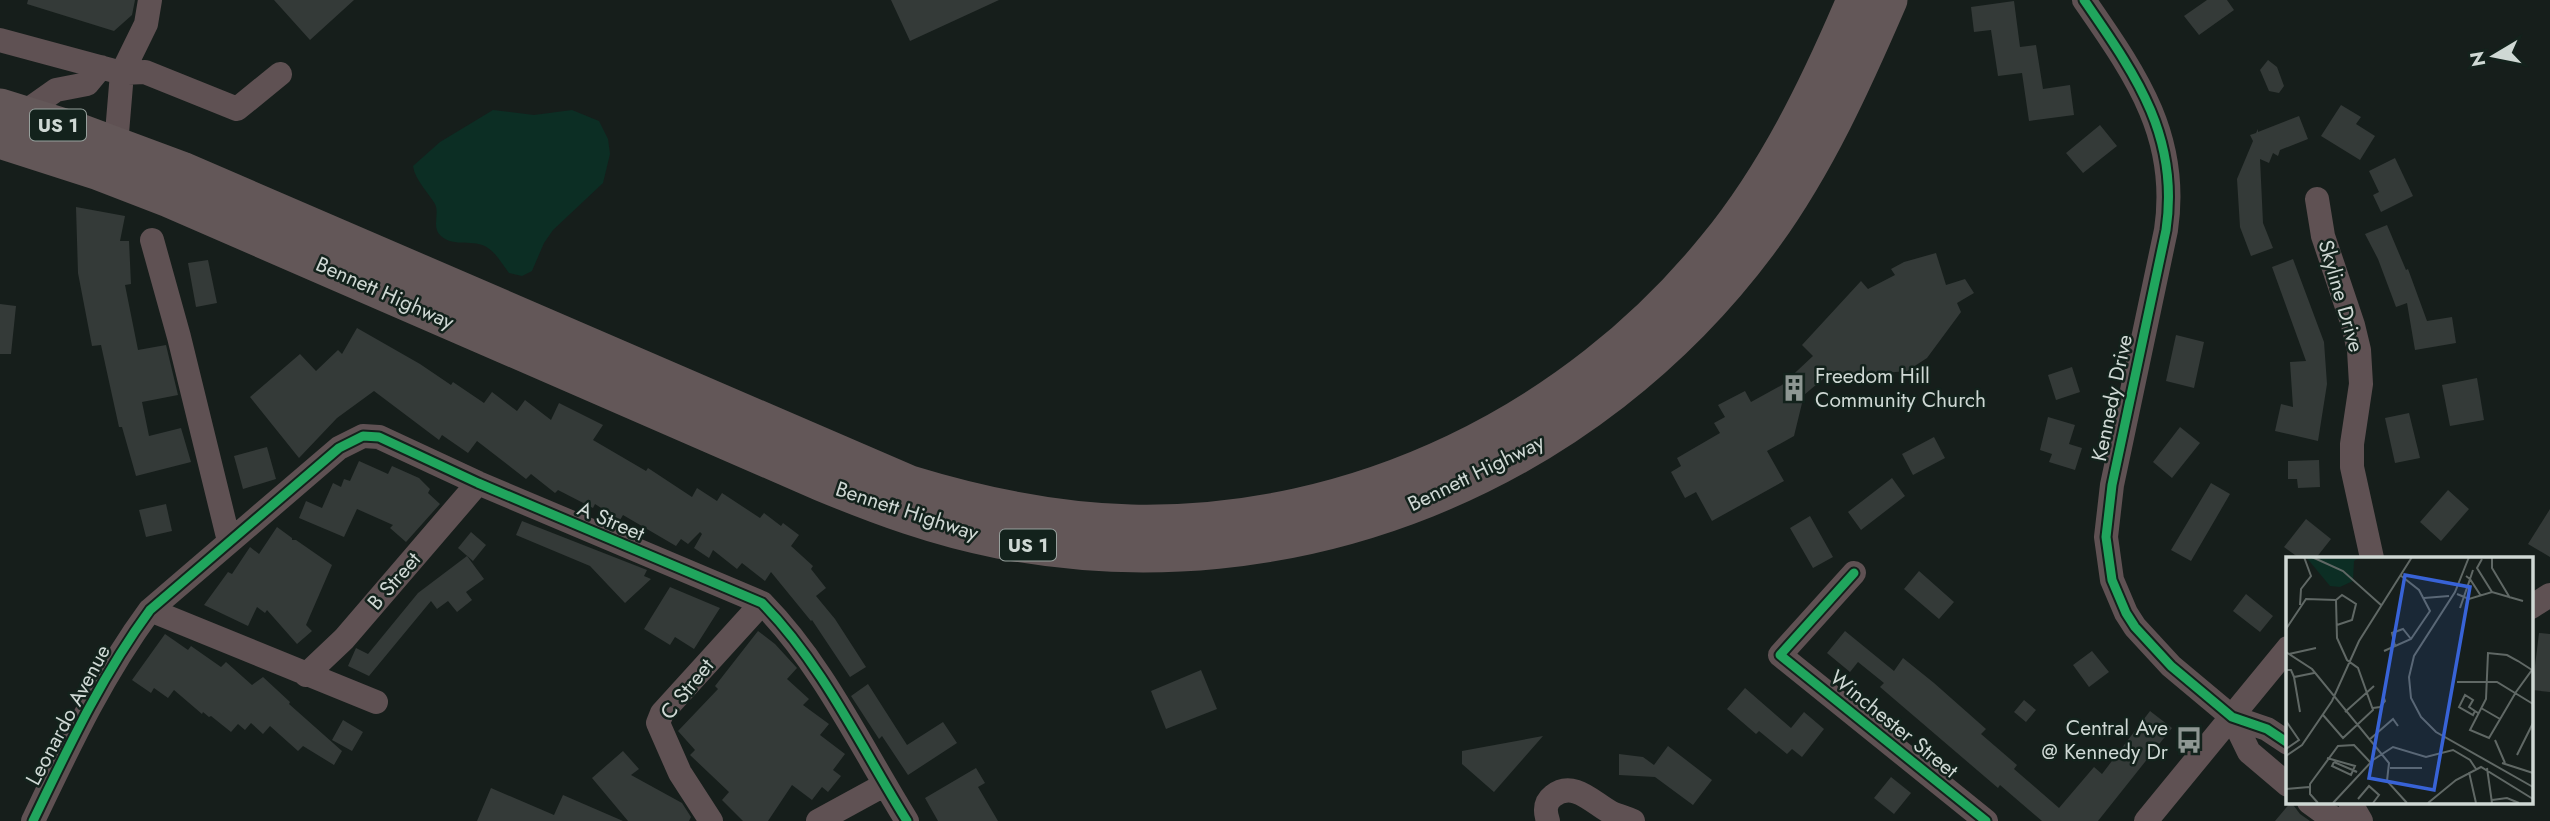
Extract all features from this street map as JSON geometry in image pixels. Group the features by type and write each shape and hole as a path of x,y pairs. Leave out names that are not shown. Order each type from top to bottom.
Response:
{"highway":[{"name":"Bennett Highway","path":"7,121 116,145 230,190 910,484 982,504 1056,517 1131,523 1206,520 1244,516 1317,502 1423,468 1523,417 1594,368 1668,302 1718,245 1739,216 1798,122 1855,0"},
{"name":"Bennett Highway","path":"7,121 99,172 180,204 892,511 964,533 1038,547 1112,554 1188,553 1264,545 1300,538 1337,530 1409,507 1512,459 1609,396 1693,320 1719,293 1766,234 1837,115 1889,0"}],"street":[{"path":"7,121 56,90 87,84 112,70 146,24 150,0"},
{"name":"Kennedy Drive","path":"2084,0 2132,71 2155,116 2168,167 2170,189 2166,230 2110,495 2106,537 2112,580 2126,613 2151,646 2171,666 2232,717 2267,729 2286,742"},
{"path":"0,40 112,70 145,72 237,109 280,74"},
{"path":"112,70 116,145"},
{"name":"Skyline Drive","path":"2317,200 2323,236 2359,350 2361,384 2352,444 2352,467 2372,557"},
{"path":"152,240 179,337 229,541"},
{"name":"A Street","path":"229,541 339,448 363,436 379,436 478,483 762,603 784,625 814,665 907,821"},
{"name":"B Street","path":"306,675 344,639 478,483"},
{"name":"Leonardo Avenue","path":"33,821 93,697 126,642 150,610 229,541"},
{"name":"Winchester Street","path":"1854,573 1780,655 1986,821"},
{"path":"2532,606 2550,595"},
{"name":"C Street","path":"710,821 680,773 658,723 662,713 762,603"},
{"path":"150,610 376,702"},
{"path":"2146,821 2286,649"},
{"name":"Kennedy Drive","path":"2232,717 2249,751 2286,784"},
{"path":"818,821 884,785"},
{"path":"1548,821 1545,810 1548,802 1554,794 1565,791 1586,795 1615,818"},
{"path":"2312,804 2340,821"},
{"path":"2351,804 2361,821"}],"green space":[{"path":"493,110 534,115 572,110 599,121 608,139 610,154 603,183 553,230 532,271 522,276 509,273 494,253 482,245 452,242 441,236 436,225 435,204 419,181 413,166 440,142"}],"building":[{"path":"28,0 135,0 132,15 114,31 27,4"},
{"path":"274,0 354,0 310,40"},
{"path":"891,0 999,0 910,41"},
{"path":"2207,0 2227,0 2234,10 2199,35 2184,16"},
{"path":"2014,1 2020,47 2036,45 2043,89 2070,85 2074,115 2029,121 2022,73 1998,76 1991,30 1974,32 1971,7"},
{"path":"2268,60 2277,67 2284,86 2279,93 2269,91 2260,70"},
{"path":"2341,105 2361,117 2356,124 2375,136 2360,160 2321,136"},
{"path":"2299,116 2308,139 2280,150 2278,156 2273,153 2269,163 2260,159 2263,223 2273,248 2251,256 2240,227 2237,179 2253,141 2250,135 2258,129 2258,132"},
{"path":"2100,125 2117,146 2083,173 2066,153"},
{"path":"2395,158 2413,196 2381,212 2373,195 2379,192 2369,171"},
{"path":"76,207 125,216 120,241 129,241 131,284 125,285 138,350 166,345 178,395 142,402 149,436 181,428 191,462 136,476 122,427 119,427 101,345 92,346 78,273"},
{"path":"2387,225 2406,270 2408,269 2427,321 2452,317 2456,343 2415,350 2407,303 2396,307 2378,259 2365,234"},
{"name":"Freedom Hill Community Church","path":"1936,253 1946,285 1965,279 1974,293 1957,303 1961,312 1927,358 1907,371 1840,377 1835,380 1830,373 1804,395 1794,436 1767,451 1784,481 1712,521 1696,492 1685,498 1671,472 1681,466 1677,458 1720,433 1714,423 1725,417 1718,405 1745,391 1751,402 1782,385 1813,356 1802,345 1861,281 1868,289 1895,275 1891,269 1904,262"},
{"path":"2293,259 2324,342 2327,384 2318,441 2275,431 2281,404 2293,407 2290,362 2306,361 2272,267"},
{"path":"208,260 217,303 196,307 188,263"},
{"path":"0,304 16,306 11,354 0,354"},
{"path":"357,328 451,385 453,382 484,403 492,392 517,411 525,400 551,420 559,403 603,425 593,440 646,471 648,468 692,497 697,488 717,501 722,493 760,518 764,513 781,526 783,523 799,535 791,546 813,566 811,569 826,588 816,596 835,619 866,667 850,677 812,620 771,572 765,581 742,563 737,569 713,550 709,558 694,548 702,534 700,532 688,544 681,539 676,546 623,515 620,520 595,504 593,508 558,490 555,493 531,474 526,479 477,441 468,453 442,435 439,440 374,391 337,418 299,458 250,397 300,354 316,371 338,350 342,354"},
{"path":"2176,335 2204,342 2194,388 2166,381"},
{"path":"2072,367 2080,392 2056,400 2048,375"},
{"path":"2477,378 2484,420 2450,426 2442,385"},
{"path":"2409,413 2420,458 2395,463 2385,418"},
{"path":"2048,417 2075,425 2069,444 2082,448 2075,470 2049,462 2052,454 2040,450"},
{"path":"2180,427 2200,443 2172,478 2153,462"},
{"path":"1934,437 1945,458 1913,475 1902,454"},
{"path":"267,447 276,479 243,489 234,456"},
{"path":"2319,460 2320,487 2298,488 2297,479 2288,479 2288,461"},
{"path":"359,461 388,474 392,466 419,478 430,489 428,493 440,504 406,542 390,528 393,525 357,509 344,537 299,518 306,501 322,508 333,483 341,487 344,479 350,481"},
{"path":"1892,478 1905,496 1861,530 1848,512"},
{"path":"2211,483 2230,494 2191,561 2171,550"},
{"path":"2448,490 2469,509 2441,541 2420,522"},
{"path":"166,504 172,531 146,537 139,510"},
{"path":"2550,509 2550,557 2528,544"},
{"path":"1810,516 1833,557 1813,568 1790,528"},
{"path":"2306,519 2331,539 2317,557 2298,557 2284,547"},
{"path":"522,521 647,570 644,576 651,579 625,603 590,566 516,535"},
{"path":"277,527 292,540 296,540 332,565 306,625 312,631 297,644 267,610 265,613 257,607 248,626 204,605 228,572 232,574 250,547 259,554"},
{"path":"471,532 486,545 473,561 458,548"},
{"path":"467,556 484,579 466,592 472,600 457,612 448,601 437,609 431,601 369,676 348,666 356,648 368,654 418,593"},
{"path":"1919,571 1954,602 1939,619 1904,589"},
{"path":"670,587 720,608 694,649 675,637 670,645 644,629"},
{"path":"2246,594 2273,616 2260,632 2233,611"},
{"path":"758,631 775,644 797,668 787,679 809,699 803,705 829,724 820,735 845,754 833,770 841,776 828,792 822,787 812,800 792,785 768,821 743,821 722,800 729,792 690,755 695,750 678,731 718,689 715,686"},
{"path":"1845,631 1894,671 1903,658 1934,683 1986,729 1981,734 2017,765 2014,769 2059,808 2094,767 2102,774 2150,711 2172,728 2098,821 2042,821 2000,785 1998,788 1880,687 1884,683 1858,662 1850,672 1827,653"},
{"path":"2539,633 2550,634 2550,692 2532,690"},
{"path":"165,634 188,650 191,646 221,667 226,662 252,685 263,677 342,751 334,765 303,746 298,751 270,726 263,734 251,723 245,730 238,724 231,732 211,716 203,712 202,714 174,690 168,698 154,688 151,693 132,680"},
{"path":"2092,651 2109,672 2089,687 2073,665"},
{"path":"1201,670 1217,709 1166,729 1151,691"},
{"path":"868,684 907,745 943,722 957,743 908,775 882,736 879,739 851,696"},
{"path":"1745,688 1791,728 1804,712 1824,729 1802,757 1792,749 1787,754 1759,731 1756,734 1727,709"},
{"path":"2024,700 2036,710 2026,722 2014,712"},
{"path":"343,720 363,732 352,751 332,740"},
{"path":"1543,736 1494,792 1462,764 1462,751"},
{"path":"1668,746 1712,780 1693,805 1655,777 1619,775 1619,754 1643,757 1654,765"},
{"path":"623,751 639,769 631,775 682,803 691,817 689,821 628,821 592,778"},
{"path":"976,768 985,783 978,787 998,821 938,821 925,798"},
{"path":"1891,777 1911,793 1894,814 1874,798"},
{"path":"491,788 554,815 563,795 623,821 477,821"},
{"path":"2289,804 2292,804 2310,821 2275,821"}],"cycle path":[{"path":"2084,0 2120,54 2149,108 2160,135 2169,196 2166,230 2112,485 2106,537 2112,580 2135,627 2171,666 2232,717 2267,729 2286,742"},
{"path":"33,821 101,686 150,610 339,448 363,436 379,437 478,483 762,603 784,627 823,680 907,821"},
{"path":"1854,573 1780,655 1986,821"}],"place":[{"name":"Freedom Hill Community Church","path":"1794,388"},
{"name":"Central Ave @ Kennedy Dr","path":"2189,740"}]}
